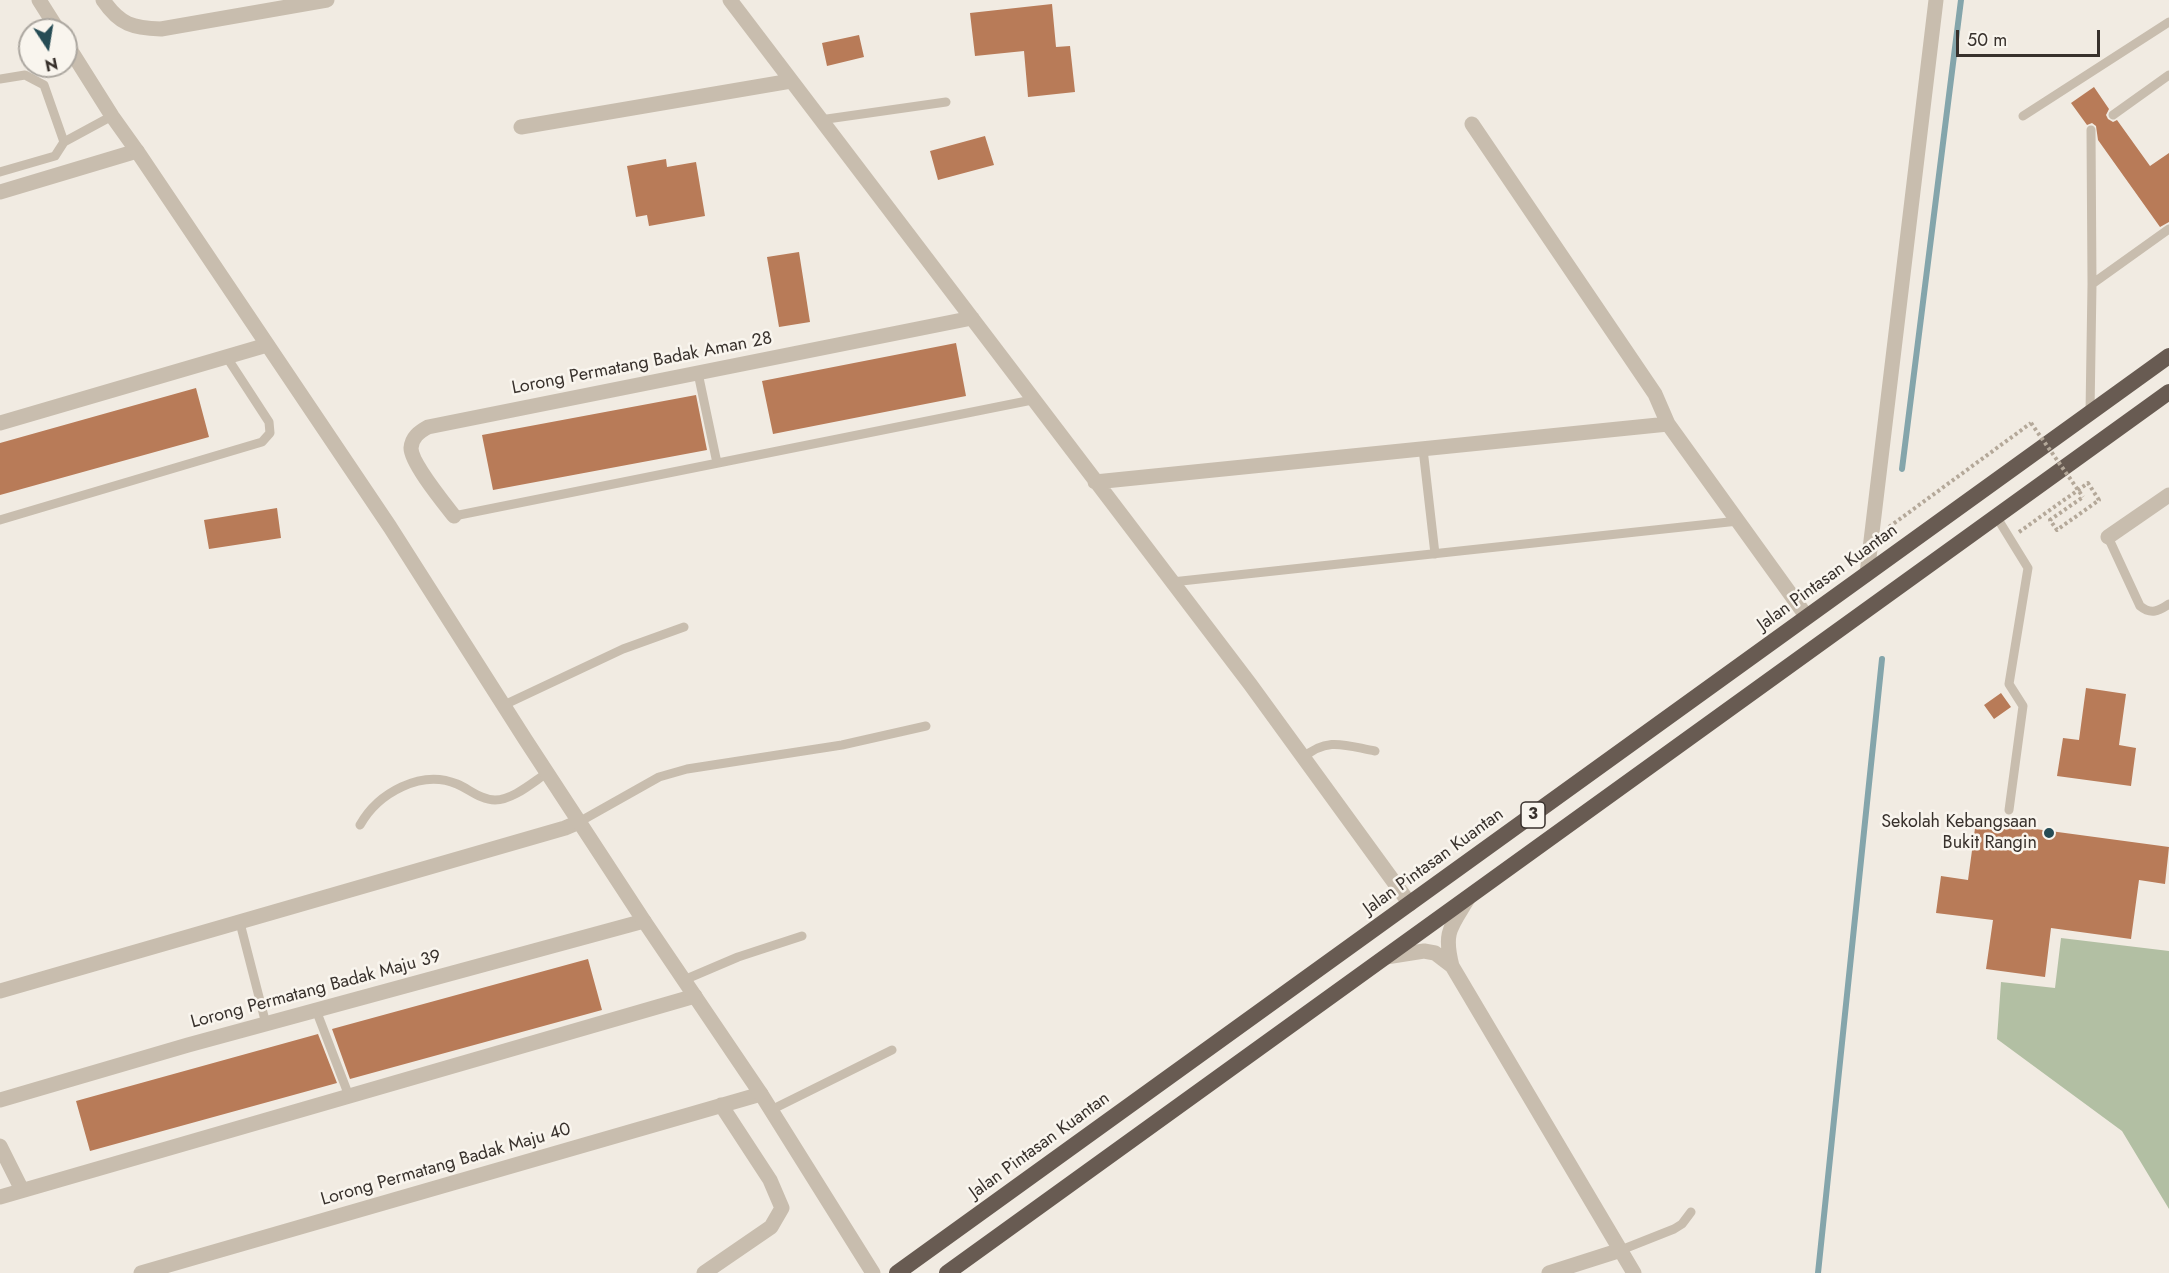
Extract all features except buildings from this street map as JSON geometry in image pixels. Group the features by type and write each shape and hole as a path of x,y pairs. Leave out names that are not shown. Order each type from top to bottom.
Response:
{"highway":[{"name":"Jalan Pintasan Kuantan","path":"897,1273 2169,356"},
{"name":"3","path":"947,1273 2169,392"}],"street":[{"path":"39,0 50,18"},
{"path":"103,0 119,20 138,28 161,29 327,0"},
{"path":"730,0 1172,582 1410,904"},
{"path":"1867,574 1936,0"},
{"path":"78,62 112,116 390,527 644,921 689,978 695,996 761,1094 873,1273"},
{"path":"521,127 791,81"},
{"path":"1472,124 1655,394 1668,424 1807,617"},
{"path":"0,192 137,151"},
{"name":"Lorong Permatang Badak Aman 28","path":"454,516 414,461 411,450 413,440 419,432 428,427 972,318"},
{"path":"0,423 267,345"},
{"path":"1095,482 1668,424"},
{"path":"2108,537 2169,495"},
{"path":"0,991 240,923 579,822"},
{"path":"1470,895 1449,932 1446,944 1452,966 1634,1273"},
{"name":"Lorong Permatang Badak Maju 39","path":"0,1101 316,1010 644,921"},
{"path":"1386,957 1424,951 1435,953 1452,966"},
{"path":"0,1197 695,996"},
{"name":"Lorong Permatang Badak Maju 40","path":"141,1273 761,1094"},
{"path":"704,1273 771,1227 782,1208 770,1180 721,1105"},
{"path":"0,1146 22,1190"},
{"path":"963,1273 982,1248"},
{"path":"1549,1273 1621,1250"}],"lane":[{"path":"2023,116 2169,22"},
{"path":"0,79 25,75 44,85 64,142"},
{"path":"2113,115 2169,75"},
{"path":"820,120 946,102"},
{"path":"0,172 55,156 64,142 112,116"},
{"path":"2090,414 2091,130"},
{"path":"2092,284 2169,229"},
{"path":"0,520 262,442 267,438 271,428 269,422 226,356"},
{"path":"698,373 717,464"},
{"path":"454,516 1032,400"},
{"path":"1423,449 1435,554"},
{"path":"1996,516 2028,568 2009,684 2023,706 2009,810"},
{"path":"1172,582 1738,521"},
{"path":"2108,537 2140,606 2150,612 2169,604"},
{"path":"504,705 623,649 684,627"},
{"path":"579,822 659,777 687,769 832,747 926,726"},
{"path":"1303,758 1314,748 1332,743 1375,752"},
{"path":"360,825 377,801 416,782 433,778 445,780 494,800 511,796 548,773"},
{"path":"240,923 266,1024"},
{"path":"689,978 738,957 802,936"},
{"path":"316,1010 348,1096"},
{"path":"771,1110 892,1050"},
{"path":"1621,1250 1674,1230 1691,1212"}],"path":[{"path":"1871,541 2031,423 2083,497 2050,520 2057,530 2099,500 2088,483 2010,538"}],"green space":[{"path":"2061,938 2169,951 2169,1209 2122,1131 1997,1039 2001,982 2055,988"}],"waterway":[{"path":"1902,469 1961,0"},
{"path":"1818,1273 1882,659"}],"place":[{"name":"Sekolah Kebangsaan Bukit Rangin","path":"2049,833"}]}
